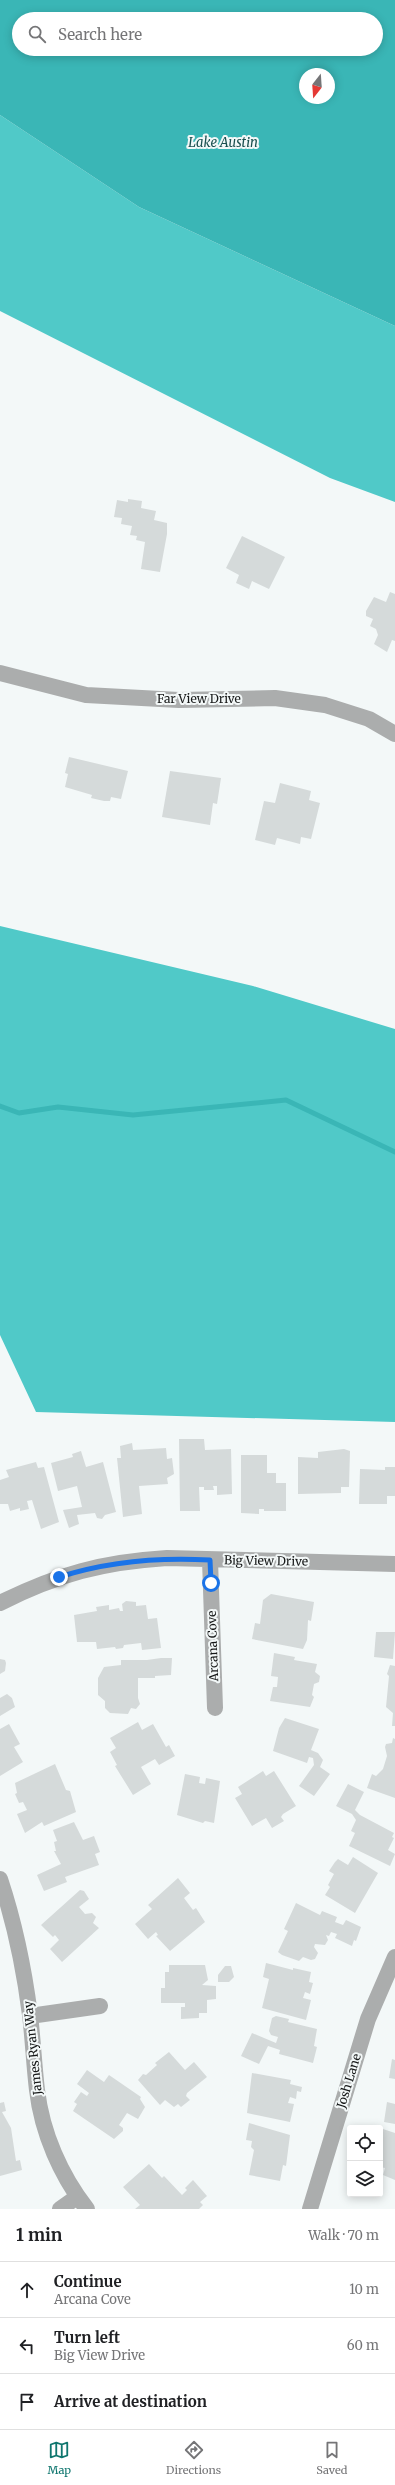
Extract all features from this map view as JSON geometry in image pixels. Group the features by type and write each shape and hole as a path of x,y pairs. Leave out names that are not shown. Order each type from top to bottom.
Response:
{"street":[{"name":"Far View Drive","path":"0,672 86,695 179,700 275,698 325,705 368,719 395,734"},
{"name":"Big View Drive","path":"0,1603 59,1577 93,1566 130,1560 168,1558 395,1564"},
{"name":"Arcana Cove","path":"210,1560 215,1708"},
{"name":"James Ryan Way","path":"0,1879 20,1946 30,2016 37,2092 44,2122 50,2144 82,2203"},
{"name":"Josh Lane","path":"310,2209 368,2019 395,1957"},
{"path":"30,2016 100,2006"},
{"path":"60,2209 82,2203"}],"shaded area":[{"path":"0,115 139,207 395,326 395,502 330,478 0,311"},
{"path":"0,926 253,986 395,1029 395,1422 36,1412 0,1335"}],"water":[{"name":"Lake Austin","path":"0,0 395,0 395,326 139,207 0,115"}],"building":[{"path":"128,499 142,501 141,508 156,511 154,520 167,523 167,534 160,572 141,569 145,542 136,540 137,536 130,535 132,526 121,524 122,518 114,517 117,500 128,502"},
{"path":"242,536 285,557 269,589 252,581 249,589 236,583 239,575 226,568"},
{"path":"390,592 395,594 395,641 392,640 387,652 374,644 378,635 376,629 370,626 373,619 366,616 366,611 374,597 386,602"},
{"path":"69,757 128,771 121,799 111,797 110,801 104,801 91,798 92,795 65,787 68,774 65,773"},
{"path":"170,771 221,778 217,804 213,803 210,825 162,817"},
{"path":"280,783 311,791 309,800 320,803 311,839 301,837 300,844 277,838 275,845 255,840 264,801 275,803"},
{"path":"179,1439 204,1439 205,1450 231,1449 232,1494 217,1495 217,1486 213,1486 214,1490 204,1490 204,1487 199,1487 200,1511 180,1511"},
{"path":"132,1443 133,1450 166,1448 167,1459 172,1458 174,1474 167,1478 168,1484 139,1486 142,1514 123,1517 117,1458 121,1458 120,1446"},
{"path":"344,1449 350,1451 349,1487 341,1487 341,1493 298,1494 298,1457 318,1458 318,1452"},
{"path":"81,1451 86,1467 103,1462 116,1512 105,1515 102,1519 97,1518 95,1513 77,1515 79,1524 69,1528 63,1510 82,1507 77,1486 58,1491 51,1463 73,1457 72,1454"},
{"path":"241,1455 267,1455 267,1473 276,1473 276,1483 286,1483 286,1511 264,1511 264,1509 259,1509 259,1514 241,1513"},
{"path":"36,1462 38,1468 44,1467 59,1522 41,1529 32,1500 27,1501 29,1509 20,1511 20,1508 10,1511 8,1504 0,1504 0,1480 9,1477 6,1470"},
{"path":"385,1467 395,1467 395,1496 387,1496 387,1504 359,1504 360,1469 385,1470"},
{"path":"271,1594 314,1602 311,1621 308,1620 307,1640 303,1649 252,1639 255,1623 260,1624 263,1600"},
{"path":"126,1601 136,1602 136,1606 146,1605 148,1619 157,1618 161,1648 142,1650 141,1643 124,1645 123,1648 116,1649 115,1647 97,1649 96,1642 77,1642 74,1615 97,1611 96,1607 109,1605 109,1610 119,1608 120,1611 123,1611 122,1604"},
{"path":"376,1632 395,1632 393,1659 374,1657"},
{"path":"274,1653 295,1657 294,1660 317,1664 315,1672 320,1676 319,1682 314,1684 312,1695 314,1697 310,1707 270,1701 273,1687 277,1687 278,1677 271,1676"},
{"path":"172,1658 171,1675 155,1676 155,1678 138,1678 138,1698 140,1704 136,1709 131,1708 128,1714 110,1713 105,1708 105,1701 98,1695 98,1678 104,1667 121,1665 121,1660 147,1660"},
{"path":"0,1659 5,1660 6,1663 5,1671 0,1674"},
{"path":"390,1665 395,1666 395,1726 392,1726 393,1713 386,1707 389,1676 387,1674"},
{"path":"7,1694 12,1698 15,1707 0,1716 0,1698"},
{"path":"285,1718 319,1729 311,1750 318,1753 323,1760 320,1767 330,1774 314,1796 299,1786 314,1765 313,1758 309,1757 307,1763 273,1751 279,1728"},
{"path":"138,1722 142,1730 153,1724 166,1747 169,1745 175,1756 159,1765 155,1759 141,1767 151,1784 133,1795 115,1766 117,1765 110,1752 116,1748 110,1738"},
{"path":"9,1724 20,1744 14,1747 23,1762 0,1776 0,1729"},
{"path":"393,1738 395,1739 395,1798 367,1788 372,1774 376,1776 383,1769 387,1756 385,1747 386,1744 392,1743"},
{"path":"55,1764 66,1790 70,1791 76,1812 44,1826 42,1822 25,1833 17,1814 27,1810 23,1802 19,1803 15,1794 17,1793 15,1783"},
{"path":"263,1771 266,1776 274,1771 296,1806 283,1814 281,1817 284,1821 272,1828 266,1818 252,1826 235,1798 242,1794 238,1787"},
{"path":"185,1774 200,1777 199,1783 205,1784 206,1778 220,1781 214,1823 205,1821 203,1823 177,1815"},
{"path":"348,1784 364,1792 355,1810 360,1815 394,1833 392,1837 394,1838 388,1850 395,1854 390,1866 349,1846 355,1833 351,1831 356,1820 352,1814 336,1806"},
{"path":"74,1822 83,1840 94,1836 100,1852 95,1854 99,1865 65,1877 67,1882 44,1891 37,1875 61,1864 54,1851 56,1851 54,1842 57,1841 53,1830"},
{"path":"353,1857 378,1873 355,1913 325,1895 330,1887 328,1885 334,1874 329,1871 335,1862 338,1859 348,1865"},
{"path":"178,1878 190,1893 184,1898 193,1910 196,1908 205,1922 170,1951 156,1936 158,1935 156,1932 148,1939 135,1924 152,1909 148,1905"},
{"path":"80,1890 84,1891 89,1899 79,1907 85,1914 92,1913 96,1917 93,1923 99,1928 62,1962 50,1949 59,1940 55,1935 53,1937 41,1925"},
{"path":"296,1903 320,1915 322,1911 337,1917 335,1922 343,1925 346,1920 361,1927 356,1941 354,1940 352,1946 335,1938 337,1934 331,1932 329,1936 326,1935 328,1940 325,1945 315,1944 314,1947 318,1953 315,1959 311,1960 303,1957 299,1961 282,1955 278,1952 288,1931 284,1929"},
{"path":"266,1963 293,1970 293,1968 311,1972 309,1982 313,1983 310,1994 305,1992 303,1998 311,2000 306,2020 262,2008 269,1979 263,1977"},
{"path":"169,1965 205,1965 208,1980 202,1985 216,1986 216,1999 207,2000 207,2013 199,2013 199,2018 181,2019 181,2007 185,2007 185,2003 161,2003 161,1988 165,1988 165,1972 169,1972"},
{"path":"225,1966 231,1966 234,1977 229,1982 218,1982 218,1975"},
{"path":"276,2016 289,2019 288,2022 317,2029 314,2046 317,2047 313,2063 279,2054 280,2050 268,2046 259,2064 241,2056 252,2033 276,2043 278,2037 271,2035 269,2031 272,2018"},
{"path":"169,2052 185,2070 194,2062 207,2077 187,2093 186,2096 190,2100 181,2107 178,2104 174,2107 165,2100 160,2105 138,2080 143,2074 146,2075 157,2065 155,2063"},
{"path":"392,2059 395,2060 395,2079 389,2078"},
{"path":"87,2070 104,2082 109,2075 141,2097 140,2099 145,2107 138,2119 127,2113 119,2125 123,2128 123,2131 114,2139 73,2111 77,2104 74,2102 81,2092 87,2096 89,2093 77,2084"},
{"path":"252,2073 291,2080 290,2084 302,2087 301,2092 297,2091 296,2099 290,2097 288,2103 294,2104 290,2122 247,2113"},
{"path":"4,2102 6,2111 2,2112 11,2128 16,2161 20,2160 22,2170 0,2176 0,2103"},
{"path":"387,2102 395,2104 395,2124 384,2122"},
{"path":"249,2123 290,2135 286,2166 283,2165 280,2181 249,2175 254,2150 251,2147 252,2141 246,2140"},
{"path":"383,2129 395,2133 395,2180 383,2175 385,2168 383,2168"},
{"path":"149,2164 162,2178 164,2176 182,2195 187,2190 185,2188 193,2180 207,2196 200,2202 203,2205 199,2209 135,2209 140,2205 123,2187"}],"waterway":[{"path":"0,1106 19,1113 58,1107 133,1115 286,1100 395,1152"}],"route":[{"path":"59,1577 93,1566 130,1560 168,1558 210,1560 211,1583"}]}
